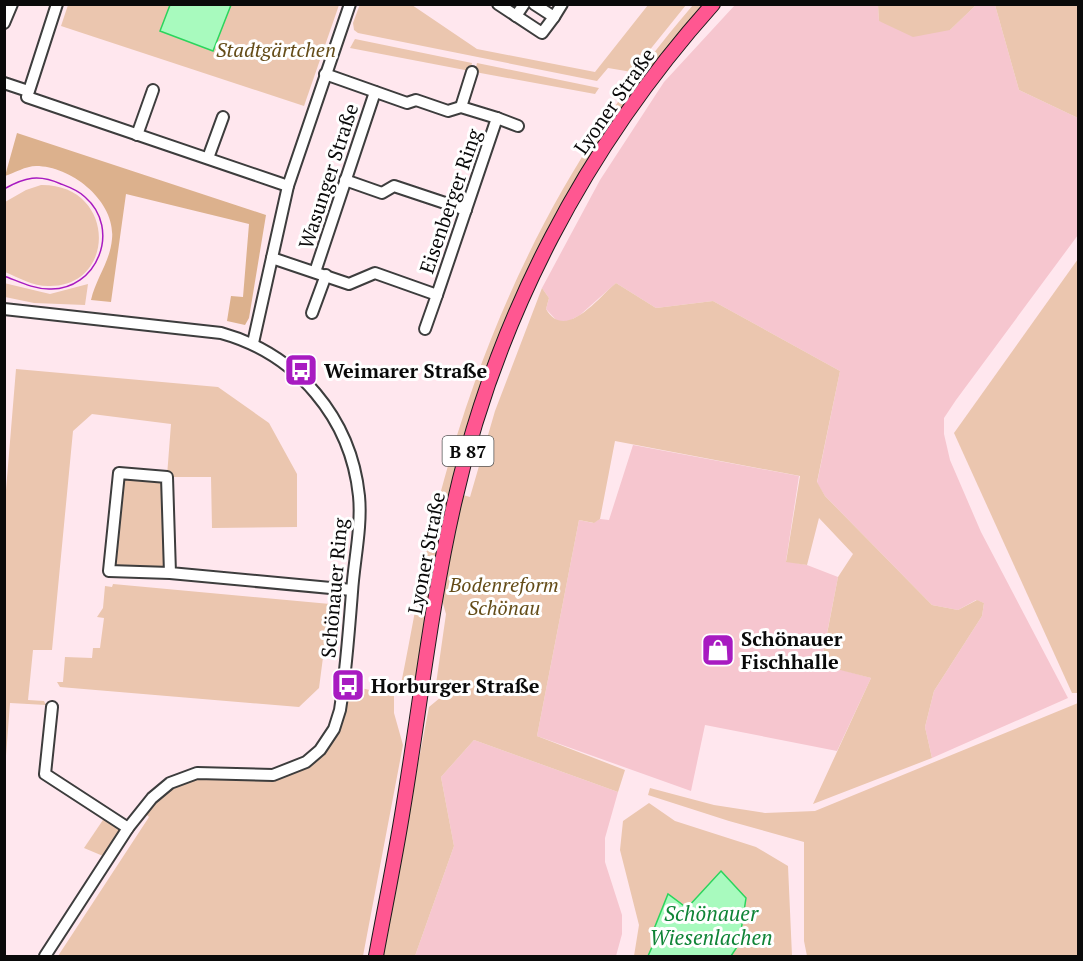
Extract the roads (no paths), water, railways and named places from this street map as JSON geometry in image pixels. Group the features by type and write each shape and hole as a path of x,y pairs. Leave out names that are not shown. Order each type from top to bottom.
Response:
{"main road":[{"name":"Lyoner Straße","path":"376,957 403,810 443,557 454,502 486,394 526,288 573,195 628,109 713,4"}],"street":[{"path":"4,23 12,4"},
{"path":"28,94 57,4"},
{"path":"253,344 288,186 350,4"},
{"path":"498,4 542,33 562,4"},
{"path":"516,16 524,4"},
{"path":"534,4 554,17"},
{"name":"Eisenberger Ring","path":"461,107 472,72"},
{"name":"Eisenberger Ring","path":"325,74 407,102 416,100 448,111 461,107 518,126"},
{"path":"4,83 137,135 288,186"},
{"path":"137,135 153,90"},
{"name":"Wasunger Straße","path":"312,313 345,180 375,92"},
{"path":"208,158 223,117"},
{"name":"Eisenberger Ring","path":"426,329 497,118"},
{"path":"345,180 382,193 394,186 465,210"},
{"name":"Eisenberger Ring","path":"272,258 350,284 375,273 437,295"},
{"name":"Schönauer Ring","path":"4,309 221,333 253,344 270,353 300,376 326,405 342,432 353,462 359,499 340,710 334,729 320,750 306,762 273,775 197,773 170,783 152,798 128,828 45,957"},
{"path":"170,573 167,477 118,473 109,571 170,573 352,590"},
{"path":"52,707 45,774 128,828"}],"water":[{"path":"170,5 231,5 213,51 160,31"},
{"name":"Schönauer Wiesenlachen","path":"721,871 746,898 739,944 731,956 648,956 657,936 654,929 668,894 687,908"}],"tram line":[{"path":"4,189 25,180 39,178 53,181 76,191 85,197 96,210 102,225 103,241 99,256 91,269 80,280 66,287 37,288 4,276"}],"place":[{"name":"Weimarer Straße","path":"301,370"},
{"name":"Schönauer Fischhalle","path":"718,650"},
{"name":"Horburger Straße","path":"348,685"}],"park label":[{"name":"Stadtgärtchen","path":"276,49"},
{"name":"Bodenreform Schönau","path":"504,596"}]}
